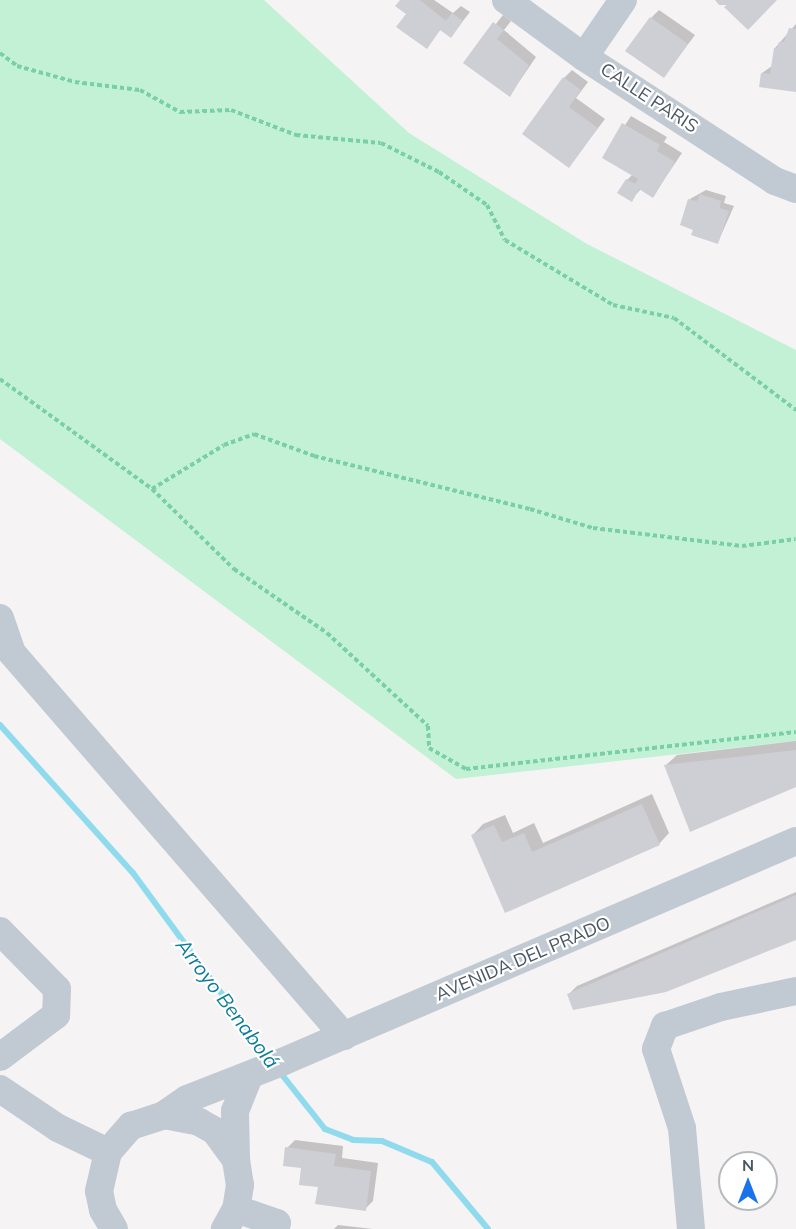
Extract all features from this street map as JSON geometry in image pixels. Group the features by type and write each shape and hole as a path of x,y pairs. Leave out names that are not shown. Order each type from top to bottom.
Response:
{"street":[{"name":"CALLE PARIS","path":"506,0 584,57 775,181 796,189"},
{"path":"584,57 623,0"},
{"path":"0,618 12,653 344,1036"},
{"name":"AVENIDA DEL PRADO","path":"164,1115 187,1099 344,1036 796,841"},
{"path":"0,931 57,989 56,1015 0,1057"},
{"path":"691,1229 682,1128 656,1049 665,1026 721,1006 796,991"},
{"path":"249,1076 235,1111 236,1160 240,1185 231,1219 277,1223 275,1229"},
{"path":"0,1089 58,1128 108,1152"},
{"path":"113,1229 103,1210 99,1191 100,1170 108,1152 131,1126 164,1115 199,1122 214,1131 236,1160"}],"path":[{"path":"0,53 17,66 75,82 140,90 180,112 231,110 296,135 381,143 439,172 487,205 505,240 613,305 674,318 796,410"},
{"path":"0,379 152,489 234,569 327,633 428,726 429,748 466,769 796,732"},
{"path":"152,489 224,445 255,434 314,456 530,509 593,528 742,546 796,539"}],"green space":[{"path":"0,0 264,0 409,133 587,244 796,350 796,741 456,779 0,439"}],"building":[{"path":"400,0 420,0 446,21 452,13 463,21 451,38 440,30 427,49 396,27 406,14 395,6"},
{"path":"715,0 777,0 748,30 724,7 727,5 719,5"},
{"path":"650,17 688,44 664,78 625,51"},
{"path":"493,22 504,30 497,39 529,65 510,97 463,63"},
{"path":"789,28 796,29 796,92 759,87 761,73 770,74 774,48 777,48 779,42 784,42"},
{"path":"563,77 581,90 569,107 598,128 569,168 522,134"},
{"path":"622,123 660,145 657,151 675,162 653,198 639,189 632,202 617,193 626,179 635,184 638,179 602,158"},
{"path":"700,194 721,201 720,208 729,211 718,244 691,235 693,230 680,225 688,199 697,201"},
{"path":"796,750 796,787 690,832 664,765"},
{"path":"642,804 660,845 505,913 471,835 494,825 502,842 524,833 532,852"},
{"path":"796,895 796,940 666,992 573,1010 567,994"},
{"path":"285,1147 336,1154 334,1166 371,1171 366,1211 315,1204 318,1187 299,1185 301,1168 283,1166"}],"waterway":[{"name":"Arroyo Benabolá","path":"0,725 133,873 269,1058"},
{"name":"Arroyo Benabolá","path":"279,1071 325,1129 353,1140 382,1141 432,1162 488,1229"}]}
